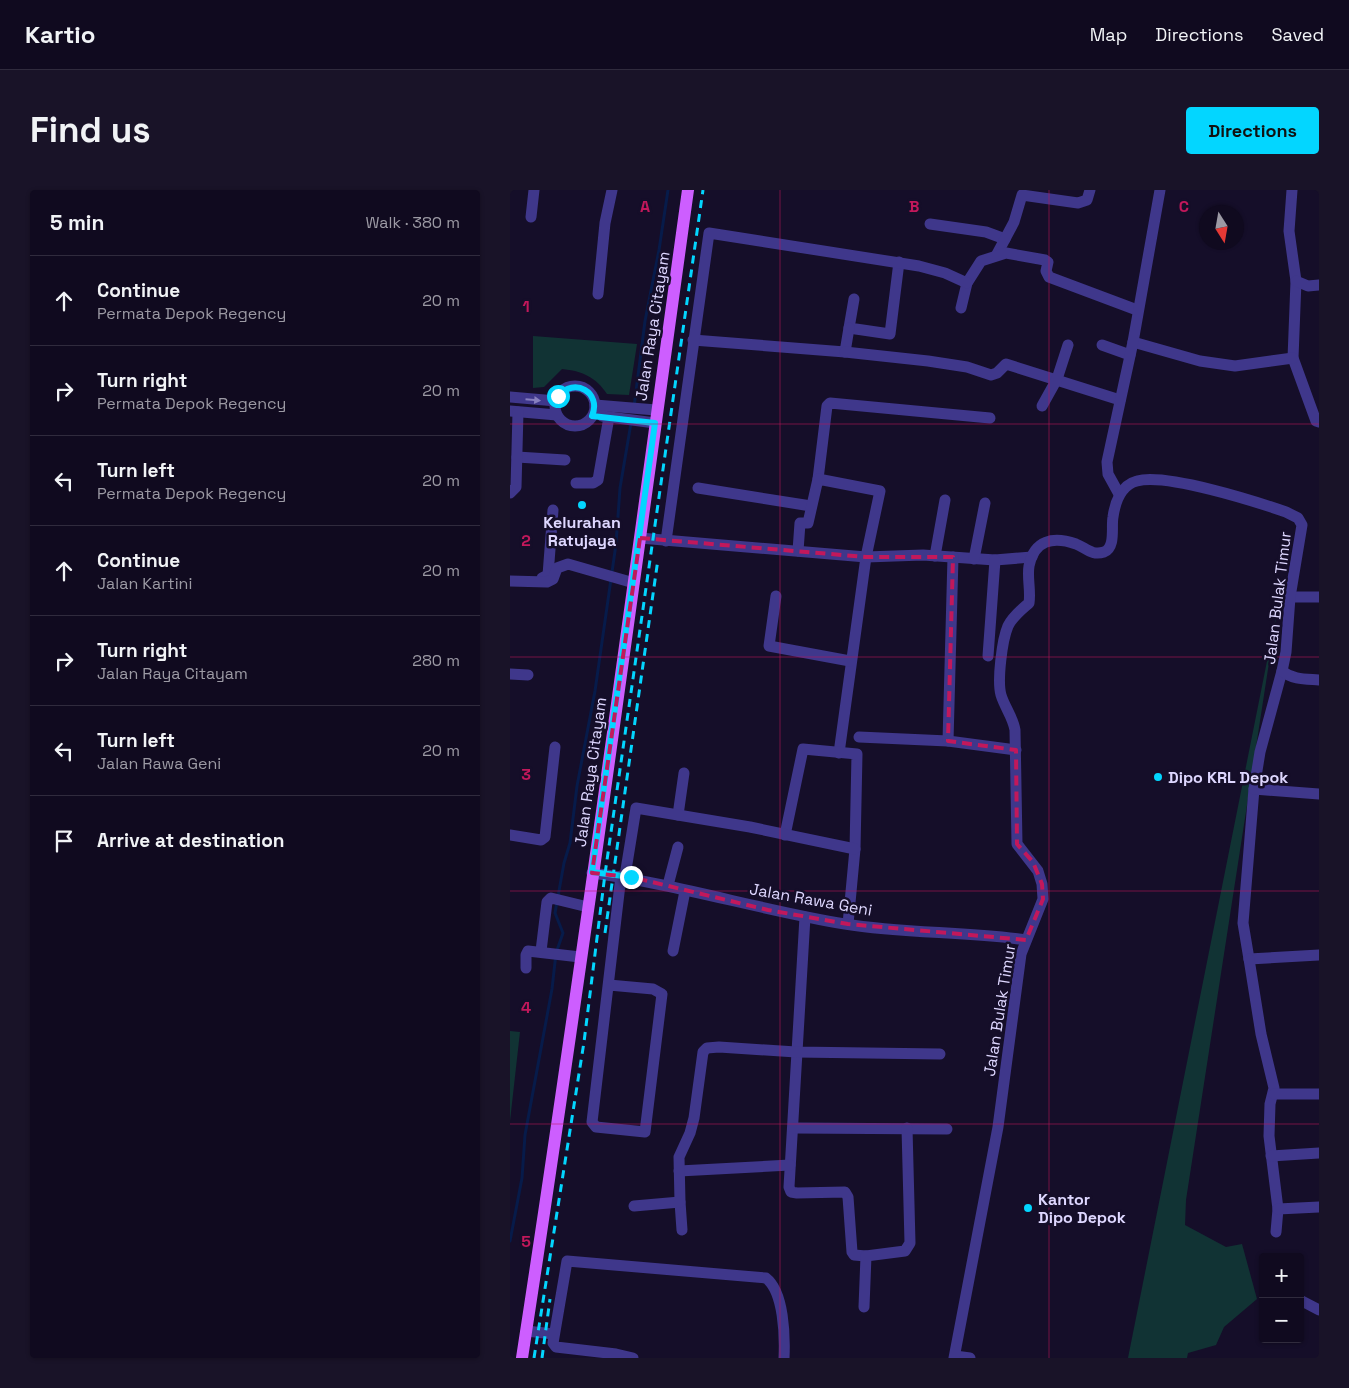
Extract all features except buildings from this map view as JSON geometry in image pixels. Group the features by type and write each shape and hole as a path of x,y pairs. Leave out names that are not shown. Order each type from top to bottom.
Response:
{"main road":[{"name":"Jalan Raya Citayam","path":"522,1358 640,538 649,422 676,292 688,190"}],"street":[{"path":"531,217 534,190"},
{"path":"598,294 605,223 612,190"},
{"path":"998,254 1014,222 1022,195 1078,203 1087,200 1090,190"},
{"path":"640,538 866,557 935,556 995,560 1032,557 1036,548 1051,541 1076,545 1096,553 1106,551 1111,546 1113,516 1119,494 1108,474 1107,462 1133,342 1137,310 1160,190"},
{"path":"1292,190 1289,231 1296,281 1294,358 1316,421 1319,422"},
{"path":"930,224 986,232 1005,240"},
{"path":"666,541 709,233 899,262 945,273 967,284"},
{"path":"960,308 967,284 981,261 1006,253 1045,260 1048,262 1046,272 1049,277 1137,310"},
{"path":"849,328 890,334 899,262"},
{"path":"1296,281 1308,286 1319,285"},
{"path":"845,352 854,299"},
{"path":"693,340 845,352 928,361 966,367 991,375 997,373 1001,366 1006,364 1057,378 1120,400"},
{"path":"1133,342 1200,361 1235,366 1294,358"},
{"path":"1042,406 1057,378 1068,345"},
{"path":"1102,345 1130,355"},
{"path":"594,410 590,393 580,386 568,387 562,391 556,401 557,415 571,426 584,424 594,410 624,406 651,409"},
{"path":"510,398 556,401"},
{"path":"798,551 800,523 808,523 818,479 827,406 830,404 990,418"},
{"path":"594,410 609,417 649,422"},
{"path":"513,490 517,458 514,411 557,415"},
{"path":"576,483 593,484 598,480 609,417"},
{"path":"517,458 564,460"},
{"path":"818,479 880,491 866,557 850,661 839,753"},
{"name":"Jalan Bulak Timur","path":"1119,494 1136,481 1161,480 1251,501 1298,518 1302,525 1301,538 1290,597 1286,652 1282,671 1288,676 1300,679 1319,680"},
{"path":"698,488 811,506"},
{"path":"935,556 945,500"},
{"path":"974,559 985,503"},
{"path":"510,576 547,577 554,510"},
{"path":"948,741 953,557"},
{"name":"Jalan Bulak Timur","path":"961,1357 998,1127 1016,986 1026,940 1043,899 1042,884 1033,862 1016,844 1016,750 1014,719 1001,693 1000,678 1008,627 1015,616 1029,604 1031,590 1029,566 1032,557"},
{"path":"988,656 995,560"},
{"path":"510,581 547,582 552,579 558,568 564,565 634,582"},
{"path":"776,596 768,646 850,661"},
{"path":"1290,597 1319,597"},
{"path":"1276,1232 1278,1209 1271,1156 1270,1104 1274,1094 1243,923 1254,789 1260,752 1282,671"},
{"path":"510,674 528,675"},
{"path":"859,737 948,741 1016,750"},
{"path":"510,835 542,840 545,837 555,747"},
{"path":"785,834 803,749 855,753 859,756 855,849 848,924"},
{"path":"678,815 684,773"},
{"path":"1254,789 1319,794"},
{"path":"608,985 653,989 662,994 645,1132 596,1127 593,1125 608,985 623,876 636,808 785,834 855,849"},
{"path":"668,885 678,847"},
{"name":"Jalan Rawa Geni","path":"592,872 668,885 805,917 848,924 959,932 1026,940"},
{"path":"673,951 685,890"},
{"path":"545,952 547,902 551,898 555,898 588,908"},
{"path":"805,917 796,1052 794,1128 789,1187 791,1192 845,1192 848,1197 852,1252 854,1255 866,1256 905,1250 910,1243 907,1128"},
{"path":"526,968 526,952 545,952 580,958"},
{"path":"1249,960 1319,955"},
{"path":"682,1230 680,1154 690,1133 703,1052 707,1048 719,1047 796,1052 940,1054"},
{"path":"1274,1094 1319,1094"},
{"path":"794,1128 946,1129"},
{"path":"1271,1156 1319,1153"},
{"path":"679,1171 790,1165"},
{"path":"634,1206 680,1202"},
{"path":"1278,1209 1319,1207"},
{"path":"864,1307 866,1256"},
{"path":"633,1358 616,1354 556,1347 553,1343 567,1262 766,1278 773,1284 777,1293 785,1337 784,1358"},
{"path":"1304,1302 1319,1310"},
{"path":"526,1331 554,1334"}],"highlighted area":[{"path":"640,538 866,557 953,557 948,741 1016,750 1017,844 1033,862 1042,884 1043,899 1026,940 848,924 768,910 631,877 592,873"}],"green space":[{"path":"533,336 637,344 629,395 607,394 598,383 588,376 576,371 562,369 544,387 533,388"},
{"path":"1277,611 1186,1200 1185,1225 1226,1247 1242,1244 1257,1299 1224,1327 1216,1345 1188,1353 1187,1358 1128,1358"},
{"path":"510,1031 520,1032 510,1121"}],"waterway":[{"path":"634,407 645,321 659,250 668,190"},
{"path":"510,1241 522,1178 525,1135 552,989 556,953 563,933 555,913 564,863 570,843 577,786 595,691 616,544 620,488 631,423"}],"railway":[{"path":"534,1358 584,1042 605,874 703,190"},
{"path":"605,933 658,559"},
{"path":"542,1358 550,1299"}],"place":[{"name":"Kelurahan Ratujaya","path":"582,505"},
{"name":"Dipo KRL Depok","path":"1158,777"},
{"name":"Kantor Dipo Depok","path":"1028,1208"}],"route":[{"path":"558,396 568,387 580,386 586,389 594,399 595,404 592,416 655,423 592,872 631,877"}]}
